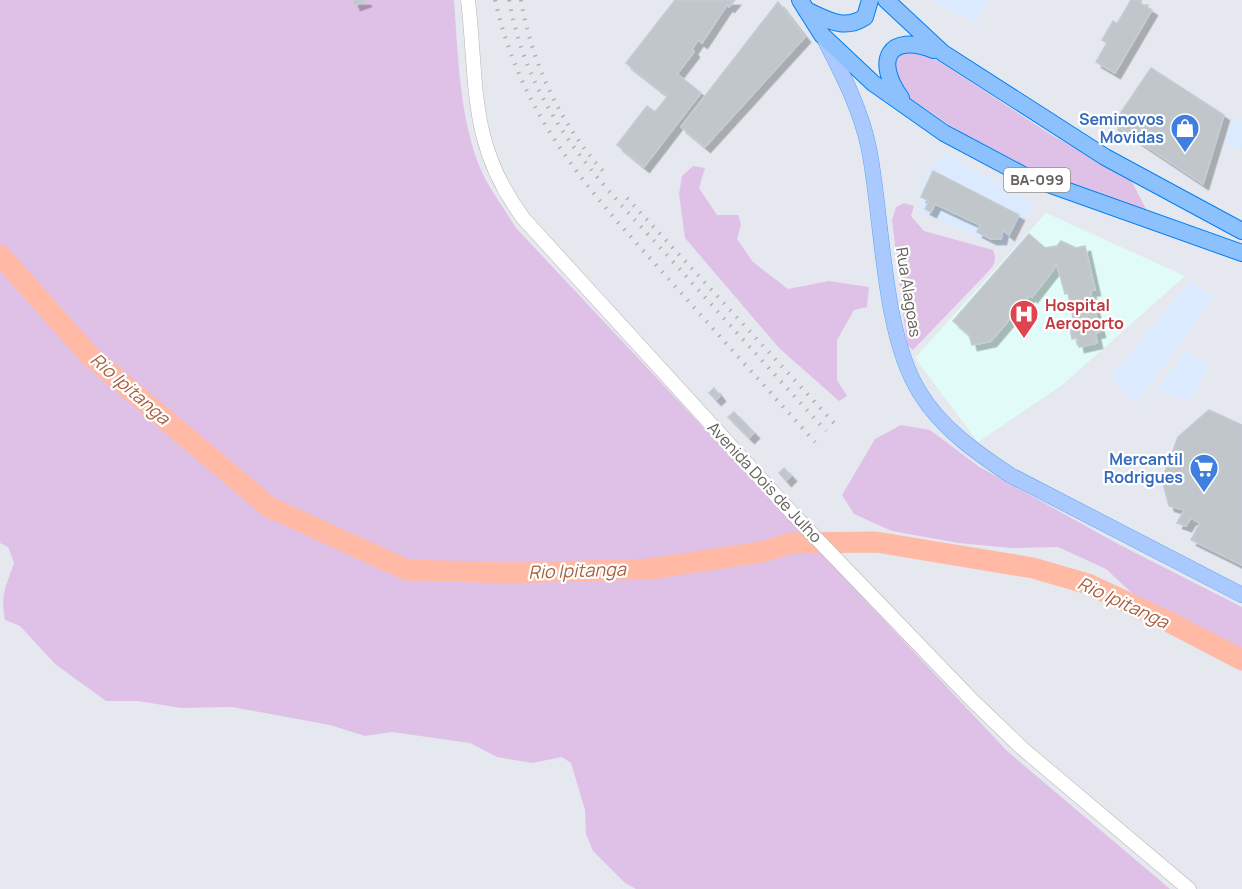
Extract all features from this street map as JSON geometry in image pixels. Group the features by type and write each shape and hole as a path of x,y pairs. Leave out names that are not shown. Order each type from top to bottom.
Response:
{"highway":[{"path":"803,5 841,25 855,24 865,17 870,0"},
{"path":"886,0 943,54"},
{"name":"BA-099","path":"803,5 822,35 873,83 944,133 1023,175 1242,253"},
{"path":"909,108 888,77 886,64 890,54 900,45 914,42 943,54 1105,157 1242,231"}],"main road":[{"name":"Rua Alagoas","path":"822,35 856,103 869,148 900,348 919,393 975,452 1010,475 1242,595"}],"street":[{"name":"Avenida Dois de Julho","path":"468,0 478,123 489,161 504,192 558,256 792,513 1023,749 1189,889"}],"shaded area":[{"path":"0,0 454,0 460,81 471,141 485,178 516,228 1007,751 1170,889 636,889 625,883 593,851 586,834 585,810 571,763 562,757 532,763 497,757 470,743 392,732 365,736 330,725 232,707 181,708 138,701 106,701 55,664 20,626 5,620 3,604 14,563 8,547 0,543"},
{"path":"929,0 987,0 976,23"},
{"path":"905,51 917,52 937,60 1050,134 1131,180 1149,215 1008,158 915,102 906,95 893,76 893,59"},
{"path":"1232,118 1242,121 1242,149 1223,144"},
{"path":"945,153 1034,203 1004,248 919,212 923,175"},
{"path":"693,166 705,168 699,188 717,215 738,215 741,224 737,239 753,262 788,289 829,281 869,287 867,307 854,310 837,340 837,380 847,396 839,401 779,348 685,238 679,194 682,176"},
{"path":"904,203 914,206 911,216 924,231 993,250 995,258 988,272 913,350 907,345 892,220 896,207"},
{"name":"Hospital Aeroporto","path":"1046,213 1185,276 1061,386 978,442 915,358"},
{"path":"1190,281 1214,296 1137,403 1110,378"},
{"path":"1186,351 1209,366 1189,401 1156,390"},
{"path":"901,425 930,430 978,466 1118,544 1242,607 1242,649 1134,595 1106,569 1058,547 1012,548 958,543 892,531 854,514 842,495 875,439"}],"building":[{"path":"353,0 365,0 366,1 355,5"},
{"path":"675,0 735,0 729,7 727,5 702,43 698,40 692,49 694,52 677,74 701,93 644,167 617,145 647,106 655,112 668,96 626,63"},
{"path":"1131,0 1142,0 1140,3 1152,10 1115,73 1096,62 1107,43 1102,40 1113,21 1117,24"},
{"path":"778,2 805,37 705,147 681,127"},
{"name":"Seminovos Movidas","path":"1151,68 1224,115 1203,184 1113,124"},
{"path":"933,171 1019,215 1009,235 1003,230 1001,239 991,239 977,232 980,225 935,204 931,212 925,209 929,201 921,197"},
{"path":"1029,234 1045,248 1057,246 1061,241 1076,248 1085,246 1095,290 1090,291 1100,332 1095,333 1097,343 1079,347 1077,338 1072,339 1070,328 1075,327 1068,293 1065,294 1056,261 1054,269 1032,297 1030,295 991,341 972,345 969,335 953,321"},
{"path":"714,388 720,396 716,400 709,393"},
{"name":"Mercantil Rodrigues","path":"1209,410 1242,425 1242,565 1191,540 1200,523 1191,518 1186,526 1177,523 1184,510 1169,506 1162,480 1178,437"},
{"path":"734,412 754,433 749,438 728,417"},
{"path":"784,468 791,476 786,481 779,473"}],"waterway":[{"name":"Rio Ipitanga","path":"0,255 90,356 269,507 407,570 511,573 649,569 762,552 791,543 876,542 1033,568 1088,584 1242,660"}],"railway":[{"path":"495,0 507,44 524,84 543,121 565,155 617,221 815,442"},
{"path":"509,0 519,41 533,79 551,113 572,145 621,205 826,431"},
{"path":"521,0 532,46 550,92 574,134 603,171"},
{"path":"627,198 834,423"}],"place":[{"name":"Seminovos Movidas","path":"1185,154"},
{"name":"Hospital Aeroporto","path":"1024,340"},
{"name":"Mercantil Rodrigues","path":"1204,494"}]}
